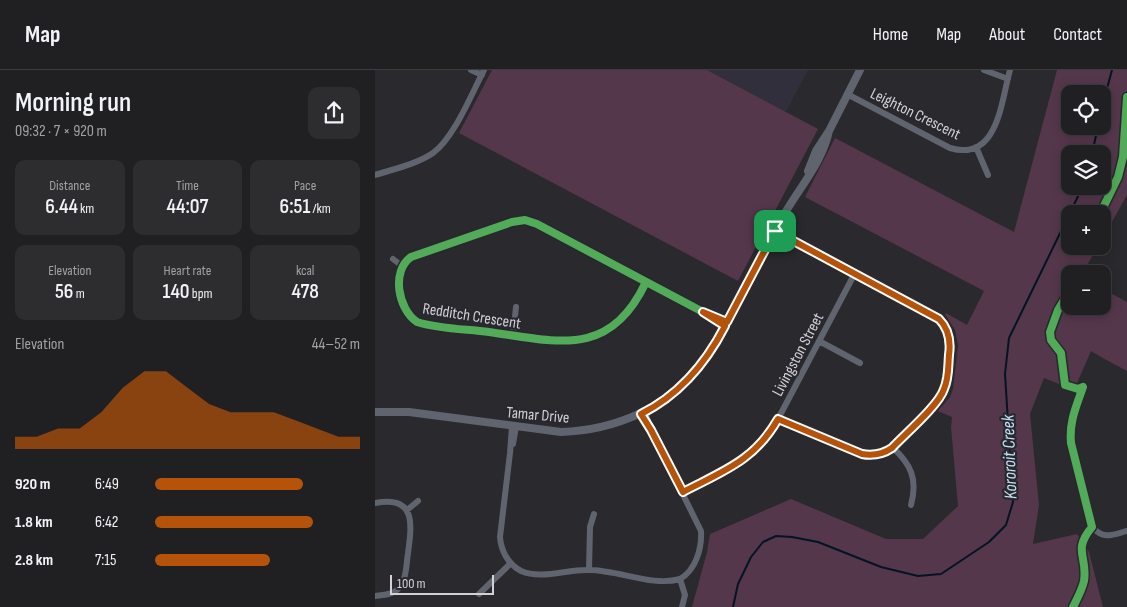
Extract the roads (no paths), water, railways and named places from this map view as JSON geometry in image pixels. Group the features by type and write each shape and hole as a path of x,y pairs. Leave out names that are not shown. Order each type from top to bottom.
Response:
{"street":[{"path":"375,175 425,158 440,147 450,135 483,73 471,70"},
{"name":"Tamar Drive","path":"375,412 409,412 555,431 583,430 617,423 643,413 671,394 696,371 726,324 775,231 807,176 813,156 829,131 860,70"},
{"path":"984,70 1008,79"},
{"name":"Leighton Crescent","path":"847,94 950,148 963,150 976,147 986,141 993,131 1010,70"},
{"path":"976,147 988,175"},
{"path":"393,259 402,266 405,261 416,255 512,222 525,220 537,224 726,324"},
{"path":"775,231 933,315 943,323 950,340 947,381 944,392 937,402 892,448 880,454 862,454 778,419"},
{"name":"Redditch Crescent","path":"402,266 399,277 404,307 411,318 417,322 567,342 595,336 614,325 639,297 646,282"},
{"name":"Livingston Street","path":"683,492 747,458 765,440 855,273"},
{"path":"513,336 516,307"},
{"path":"819,341 861,363"},
{"path":"1083,387 1070,429 1071,443 1092,527 1104,536 1127,531"},
{"path":"514,426 499,537 502,550 511,563 523,571 537,575 589,570 663,582 680,579 688,574 694,564 701,537 699,524 643,413"},
{"path":"892,448 905,460 910,468 914,488 911,504"},
{"path":"375,504 389,501 401,504 407,510 411,528 401,585 393,592 375,596"},
{"path":"407,510 417,501"},
{"path":"589,570 590,527 594,514"},
{"path":"479,594 511,563"},
{"path":"680,579 685,595 682,607"}],"waterway":[{"name":"Kororoit Creek","path":"1108,85 1112,70"},
{"name":"Kororoit Creek","path":"1094,145 1096,135"},
{"name":"Kororoit Creek","path":"733,607 738,584 751,557 763,542 776,536 818,542 881,567 918,576 941,574 989,542 1006,525 1013,502 1005,374 1009,338 1079,195"}]}
